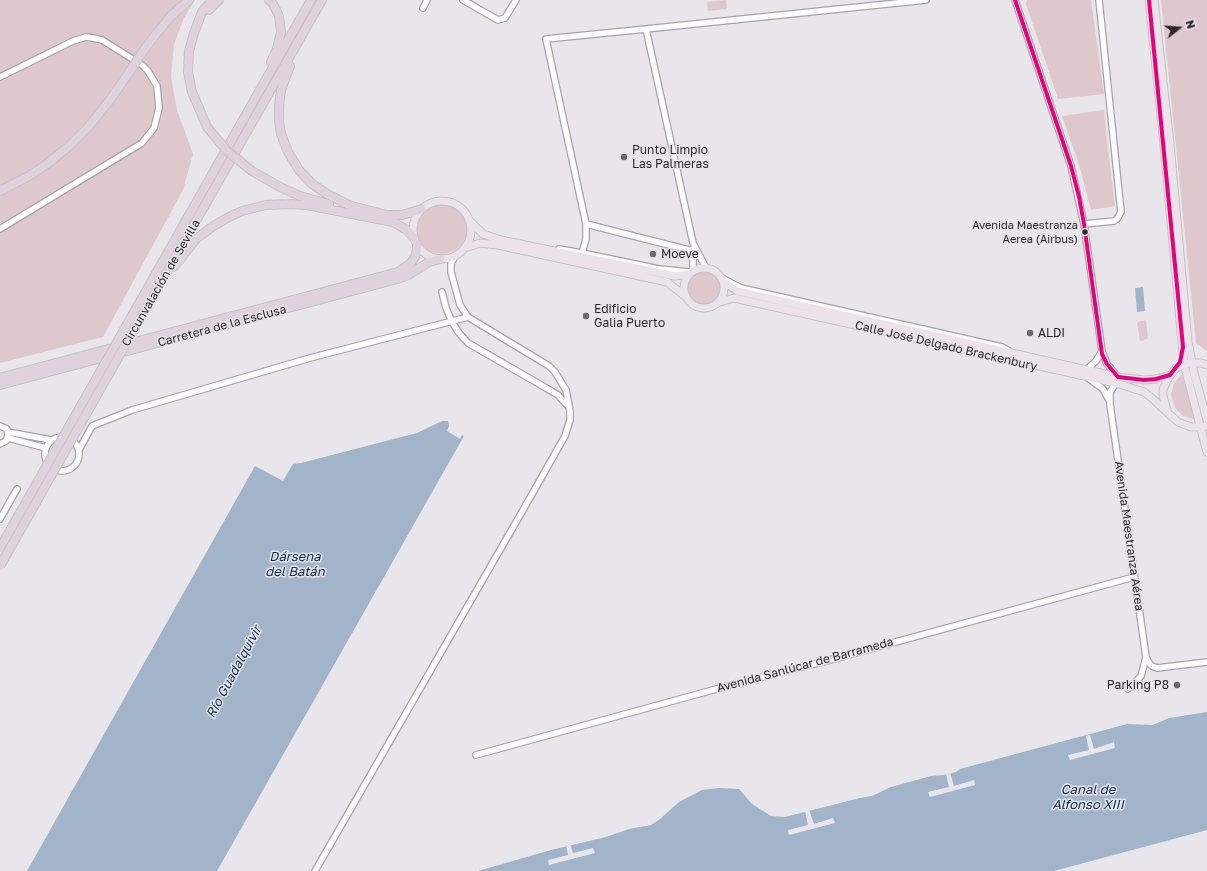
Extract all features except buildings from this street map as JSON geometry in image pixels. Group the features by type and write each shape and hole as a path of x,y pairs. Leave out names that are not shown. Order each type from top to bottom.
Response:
{"highway":[{"path":"0,191 29,176 47,164 89,126 110,100 156,34 171,16 188,0"},
{"path":"212,0 202,12 194,34 189,51 188,72 192,92 207,127 227,151 252,171 287,190 300,196 393,222 407,230 416,241"},
{"path":"199,21 212,5 219,0"},
{"path":"258,94 277,49 281,32 280,16 273,4 268,0"},
{"name":"Circunvalación de Sevilla","path":"0,548 311,0"},
{"name":"Circunvalación de Sevilla","path":"0,566 322,0"},
{"path":"301,39 281,90 279,107 281,134 288,152 299,170 312,184 350,209"},
{"path":"159,286 196,240 212,227 242,211 266,205 292,204 350,209 387,215 402,215 422,209"},
{"name":"Carretera de la Esclusa","path":"0,378 398,272 406,268 415,257 416,241"},
{"name":"Carretera de la Esclusa","path":"0,385 401,278 429,262 440,259"}],"main road":[{"path":"1149,0 1188,363 1204,426 1206,449"},
{"path":"1154,0 1170,144 1186,346 1180,362 1165,385 1163,396 1168,412"},
{"path":"686,297 684,287 686,280 691,273 697,269 706,268 714,271 722,279 723,293 717,303 709,307 701,308 694,305 667,282 498,245 480,243 465,248 455,256 440,259 427,255 416,241 414,225 416,216 426,205 437,201 449,201 459,206 483,234 501,240 675,276 691,273"},
{"path":"465,248 470,237 470,220"},
{"name":"Calle José Delgado Brackenbury","path":"722,279 737,291 1016,355 1086,373"},
{"name":"Calle José Delgado Brackenbury","path":"717,303 734,298 1117,380 1144,392 1178,422 1191,427"},
{"path":"1186,346 1194,356 1204,364"},
{"path":"1188,363 1204,364"},
{"path":"1188,363 1207,420"},
{"name":"Calle José Delgado Brackenbury","path":"1117,380 1156,379 1173,372 1188,363"},
{"path":"1204,426 1191,427 1206,449"}],"street":[{"path":"423,8 427,0"},
{"path":"463,0 498,20 505,18 516,0"},
{"path":"582,253 586,239 586,224 546,40 926,0"},
{"path":"1015,0 1071,166 1084,224 1102,351 1107,364 1117,380 1109,395 1110,404"},
{"path":"1084,224 1114,221 1121,212 1099,0"},
{"path":"533,247 566,250 659,269 691,273 693,243 646,29"},
{"path":"0,77 73,41 86,37 93,38 102,40 142,65 148,71 157,86 159,108 154,128 142,143 0,229"},
{"path":"586,224 693,251"},
{"path":"693,243 706,268"},
{"path":"315,871 565,436 570,420 566,390 555,372 549,366 468,317 460,305 451,272 451,264 455,256"},
{"path":"442,292 446,308 452,322 468,343 558,395 568,406"},
{"path":"51,440 46,448 46,460 54,469 66,470 75,465 78,460 79,450 92,426 132,410 310,358 468,317"},
{"path":"1102,351 1086,373 1107,394 1110,404"},
{"name":"Avenida Maestranza Aérea","path":"1110,404 1146,656 1149,663 1158,668 1207,662"},
{"path":"0,426 5,427 8,435"},
{"path":"8,435 51,440 65,437 74,441 79,450"},
{"path":"8,435 46,448"},
{"path":"0,444 4,442 8,435"},
{"path":"0,519 17,489"},
{"name":"Avenida Sanlúcar de Barrameda","path":"476,755 730,685 826,661 1134,577"},
{"path":"1128,689 1141,676 1146,656"}],"shaded area":[{"path":"0,0 195,0 184,18 174,44 171,77 177,110 193,154 183,190 103,337 0,363"},
{"path":"726,0 727,9 708,11 707,2"},
{"path":"1027,0 1091,0 1104,94 1058,99 1026,4"},
{"path":"1161,0 1207,0 1207,351 1196,343"},
{"path":"1104,110 1115,206 1091,210 1080,168 1062,116"},
{"path":"442,204 452,206 460,211 465,219 467,229 465,239 460,247 452,252 442,254 432,252 424,247 419,239 417,229 419,219 424,211 432,206"},
{"path":"701,272 707,272 717,279 720,288 719,294 713,301 707,304 701,304 691,297 688,291 688,285 695,275"},
{"path":"1146,320 1148,339 1140,341 1137,322"},
{"path":"1182,374 1194,419 1183,416 1175,408 1171,394 1174,383"}],"water":[{"path":"1143,287 1145,311 1137,312 1135,288"},
{"name":"Dársena del Batán","path":"442,421 448,421 449,426 447,431 460,439 462,435 464,436 217,871 27,871 255,466 283,481 293,464 417,433"},
{"name":"Canal de Alfonso XIII","path":"1207,712 1207,830 1054,871 478,871 551,850 606,837 629,829 651,825 679,802 702,790 719,788 739,789 752,804 771,816 785,817 872,796 891,787 931,776 956,772 960,769 1127,724 1153,725 1169,718"}],"pier":[{"path":"1090,735 1094,749 1114,742 1115,748 1070,760 1068,755 1089,750 1086,736"},
{"path":"950,773 954,786 974,780 975,785 930,797 928,792 949,787 946,774"},
{"path":"809,810 814,824 833,818 835,823 789,835 788,830 808,825 805,811"},
{"path":"570,844 573,853 593,848 595,853 549,865 548,860 568,855 566,845"}],"transit line":[{"path":"1015,0 1071,166 1079,197 1102,354 1107,364 1118,377 1144,380 1156,379 1170,375 1180,362 1183,347 1149,0"}],"place":[{"name":"Punto Limpio Las Palmeras","path":"624,157"},
{"name":"Avenida Maestranza Aerea (Airbus)","path":"1085,232"},
{"name":"Moeve","path":"653,254"},
{"name":"Edificio Galia Puerto","path":"586,316"},
{"name":"ALDI","path":"1030,333"},
{"name":"Parking P8","path":"1177,685"}],"water label":[{"name":"Río Guadalquivir","path":"234,672"}]}
